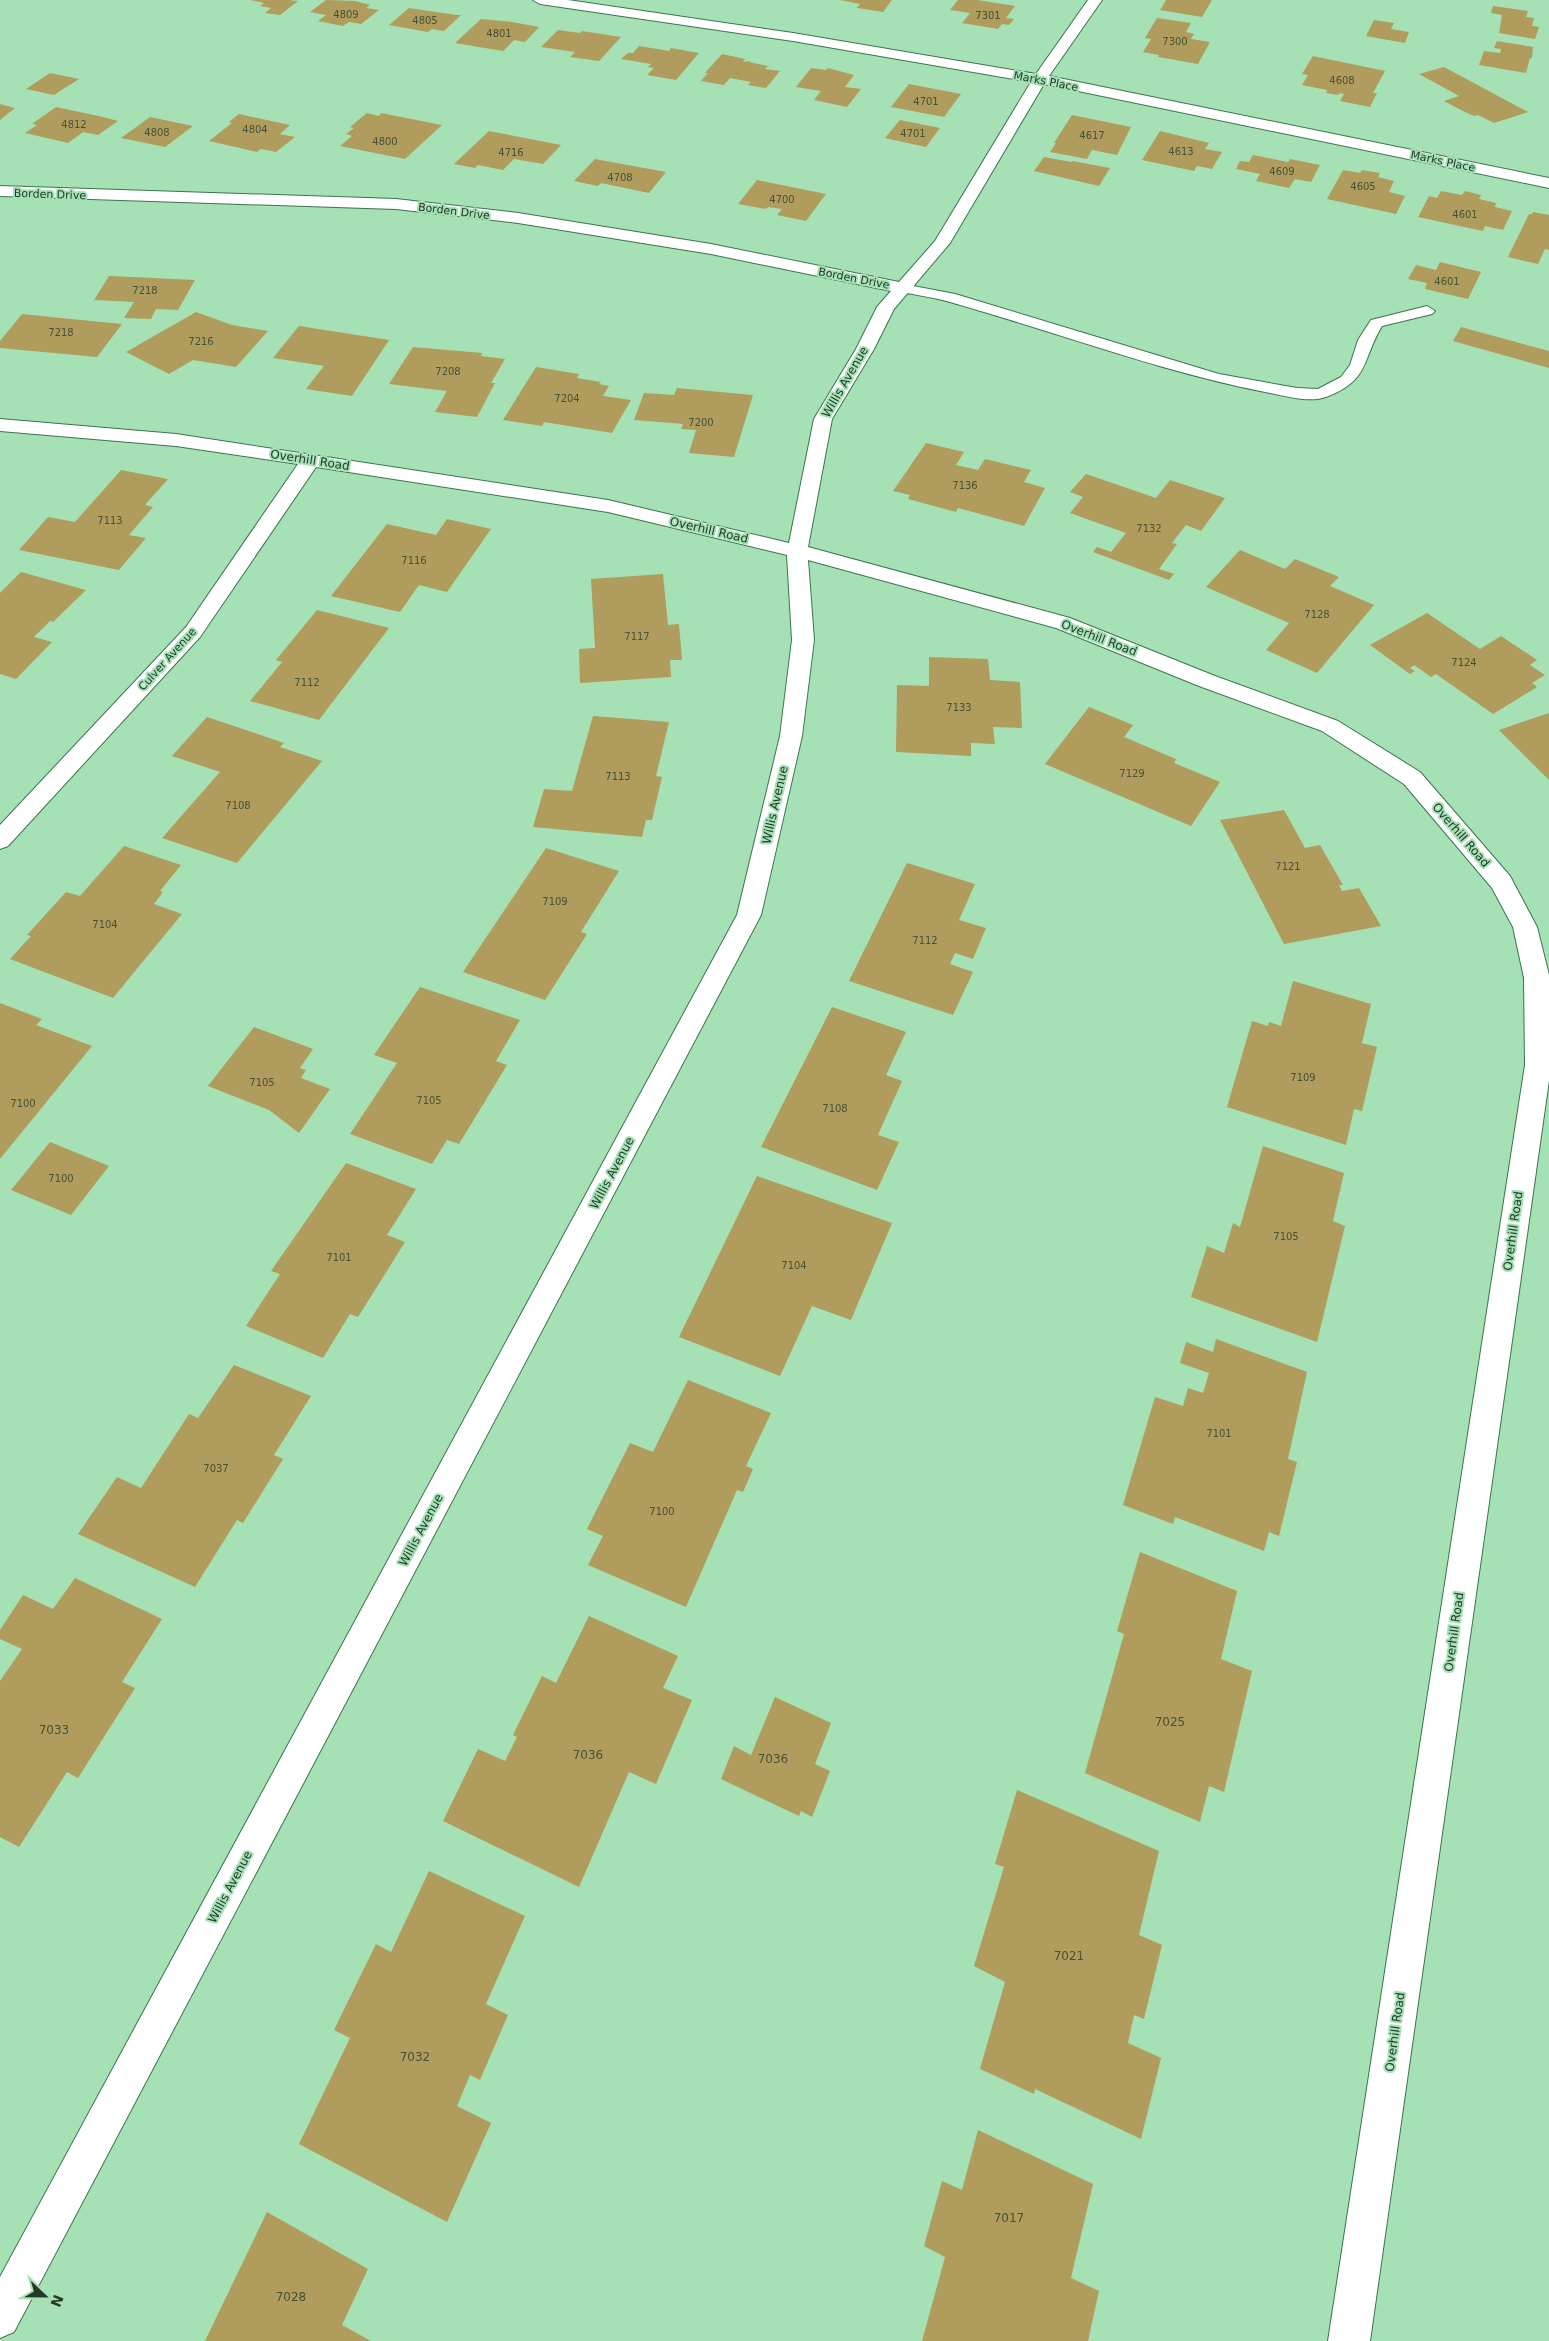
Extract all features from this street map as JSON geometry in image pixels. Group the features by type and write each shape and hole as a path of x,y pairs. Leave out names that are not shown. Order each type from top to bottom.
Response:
{"street":[{"name":"Marks Place","path":"540,0 614,4 1040,79 1549,183"},
{"name":"Willis Avenue","path":"0,2318 749,916 791,736 803,640 797,551 823,419 865,350 886,307 942,243 1040,79 1096,0"},
{"name":"Borden Drive","path":"0,191 396,204 518,218 711,249 903,288"},
{"name":"Overhill Road","path":"0,425 176,440 608,506 797,551 1063,623 1207,681 1330,726 1412,778 1502,882 1525,926 1537,978 1538,1065 1349,2341"},
{"name":"Culver Avenue","path":"0,840 193,632 311,460"}],"lane":[{"path":"903,288 950,297 1216,378 1297,393 1321,394 1348,380 1358,366 1366,340 1376,323 1427,311"}],"building":[{"path":"250,0 298,1 280,15 265,13 271,8 260,6 264,3"},
{"path":"326,0 355,1 370,5 366,8 379,10 361,24 349,22 343,26 318,21 326,15 310,12"},
{"path":"840,0 892,0 883,12 857,8 860,4"},
{"path":"958,0 977,0 1015,6 1006,18 1014,19 1009,25 1002,24 998,29 962,23 970,13 950,10"},
{"path":"1166,0 1212,0 1202,17 1160,10"},
{"path":"1493,6 1528,11 1526,17 1534,18 1532,26 1539,27 1535,39 1499,33 1502,15 1491,13"},
{"path":"409,8 461,15 444,31 432,29 428,32 389,25"},
{"path":"1157,18 1191,23 1186,32 1194,34 1191,39 1210,42 1198,64 1158,57 1159,55 1143,52 1151,39 1145,38"},
{"path":"481,19 539,27 525,42 514,40 503,51 455,43"},
{"path":"1374,20 1394,23 1391,29 1409,32 1405,43 1366,36"},
{"path":"558,30 580,33 582,31 621,37 599,61 570,57 575,52 541,47"},
{"path":"1497,41 1533,47 1532,58 1530,58 1526,73 1479,65 1484,51 1500,53 1501,49 1494,48"},
{"path":"639,46 669,51 671,48 699,53 676,80 647,75 654,68 648,67 651,64 621,59 628,53 633,53"},
{"path":"722,54 745,59 743,62 751,61 749,62 768,66 765,69 780,71 766,88 748,85 751,82 730,78 724,85 701,81 708,73 705,73"},
{"path":"1313,56 1385,71 1373,93 1377,93 1370,107 1340,101 1344,94 1326,93 1327,90 1302,85 1308,75 1302,74"},
{"path":"1444,67 1528,112 1494,123 1478,115 1474,116 1444,101 1459,96 1419,74"},
{"path":"811,68 826,70 828,68 854,75 845,87 861,89 847,107 814,100 821,91 796,87"},
{"path":"50,73 79,79 54,95 26,89"},
{"path":"909,84 961,94 944,117 891,107"},
{"path":"0,104 15,108 0,120"},
{"path":"56,107 118,121 98,135 83,132 68,143 25,133 37,125 32,124"},
{"path":"367,113 379,116 381,113 442,125 405,159 340,146 352,136 346,134 354,128 350,127"},
{"path":"239,114 290,125 280,134 295,137 276,152 261,149 257,152 209,141 232,123 229,122"},
{"path":"1072,115 1131,127 1117,155 1092,150 1087,159 1050,152"},
{"path":"150,117 193,126 165,147 121,138"},
{"path":"900,120 940,128 926,147 885,138"},
{"path":"489,131 561,145 543,164 514,159 503,170 478,165 475,168 454,164"},
{"path":"1160,131 1209,143 1205,149 1222,152 1212,169 1197,166 1194,171 1142,160"},
{"path":"1253,155 1288,162 1290,159 1320,165 1311,182 1295,179 1289,188 1256,181 1260,174 1236,169 1240,161 1249,162"},
{"path":"1044,157 1110,168 1099,186 1034,171"},
{"path":"595,159 666,172 649,193 601,183 598,186 574,181"},
{"path":"1343,170 1360,173 1362,170 1380,173 1378,177 1394,181 1389,192 1405,196 1396,214 1327,199"},
{"path":"757,180 826,194 806,221 777,215 782,209 768,207 766,209 738,204"},
{"path":"1441,191 1462,195 1465,191 1481,195 1479,199 1496,203 1495,207 1512,211 1503,230 1485,226 1483,231 1418,217 1429,196 1437,198"},
{"path":"1533,212 1549,215 1549,250 1545,249 1538,264 1508,257 1529,214"},
{"path":"1440,262 1481,272 1468,299 1425,289 1427,283 1408,279 1416,265 1436,270"},
{"path":"109,276 195,280 178,310 156,309 151,319 124,318 134,302 94,300"},
{"path":"196,312 232,325 268,331 236,367 193,360 169,374 126,352"},
{"path":"22,314 122,324 97,357 0,348 0,341"},
{"path":"299,326 389,340 352,396 306,389 324,366 273,358"},
{"path":"1461,327 1549,351 1549,368 1453,341"},
{"path":"413,347 482,353 481,356 505,359 491,383 495,383 477,417 435,412 447,391 389,384"},
{"path":"536,367 579,374 577,378 601,382 599,384 609,386 603,396 631,400 612,433 544,422 542,426 503,420"},
{"path":"677,388 753,395 734,457 689,453 696,430 681,429 683,424 634,420 644,393 674,395"},
{"path":"926,443 964,452 956,465 978,470 985,459 1031,470 1024,482 1045,488 1024,526 958,508 956,512 908,499 910,495 893,491"},
{"path":"121,470 168,479 145,505 153,507 129,535 146,538 119,570 19,550 48,517 75,522"},
{"path":"1086,474 1156,498 1170,480 1225,498 1201,531 1186,525 1172,543 1177,544 1159,569 1174,574 1169,580 1093,552 1097,547 1111,552 1126,533 1070,513 1083,497 1070,492"},
{"path":"447,519 491,529 447,592 419,585 400,612 331,596 387,524 436,535"},
{"path":"1240,550 1285,569 1295,559 1339,577 1330,586 1374,605 1317,673 1266,650 1289,623 1206,587"},
{"path":"21,572 86,590 53,622 50,621 34,637 52,642 16,679 0,674 0,593"},
{"path":"663,574 668,625 679,624 682,660 670,660 671,677 580,683 579,649 595,648 591,579"},
{"path":"317,610 389,628 319,720 250,701 282,662 276,660"},
{"path":"1427,613 1480,649 1501,636 1537,660 1530,665 1545,675 1532,683 1537,687 1493,714 1436,674 1431,677 1414,665 1410,668 1415,671 1410,674 1370,645"},
{"path":"929,657 988,659 990,680 1020,682 1022,728 993,727 995,744 971,743 971,756 896,752 897,685 929,686"},
{"path":"1089,707 1133,725 1124,737 1176,759 1174,763 1220,782 1191,826 1045,764"},
{"path":"1549,713 1549,780 1499,730"},
{"path":"593,716 669,722 656,776 662,777 652,820 646,820 642,837 533,827 544,789 572,791"},
{"path":"207,717 284,743 280,747 322,761 237,863 162,838 220,772 172,756"},
{"path":"1284,810 1305,848 1320,845 1343,885 1339,885 1342,891 1359,888 1381,926 1284,944 1220,820"},
{"path":"124,846 181,865 160,891 163,892 154,904 182,914 113,998 10,959 31,936 27,935 66,892 80,896"},
{"path":"546,848 619,871 581,932 587,934 545,1000 463,972"},
{"path":"907,863 975,884 959,920 986,928 973,959 955,953 950,964 973,972 953,1015 849,981"},
{"path":"1293,981 1371,1004 1362,1043 1377,1047 1362,1111 1354,1109 1346,1145 1227,1107 1252,1021 1268,1026 1269,1022 1281,1026"},
{"path":"420,987 520,1020 496,1061 507,1065 459,1144 447,1140 432,1164 350,1134 397,1063 374,1055"},
{"path":"0,1003 42,1019 36,1025 92,1046 0,1159"},
{"path":"832,1007 906,1032 886,1075 902,1081 878,1135 899,1142 877,1190 761,1147"},
{"path":"254,1027 313,1049 300,1068 306,1070 301,1078 330,1089 299,1133 269,1110 208,1086"},
{"path":"50,1142 109,1166 71,1215 11,1190"},
{"path":"1263,1146 1344,1173 1333,1221 1345,1226 1317,1342 1191,1297 1207,1246 1224,1253 1233,1223 1240,1227"},
{"path":"346,1163 416,1189 387,1235 405,1242 358,1317 350,1314 323,1358 246,1326 280,1274 271,1271"},
{"path":"757,1176 892,1223 851,1320 812,1306 780,1376 679,1337"},
{"path":"1216,1339 1307,1372 1288,1459 1297,1462 1279,1536 1269,1532 1264,1551 1175,1517 1173,1524 1123,1505 1155,1397 1183,1406 1188,1388 1203,1393 1209,1373 1180,1363 1186,1342 1213,1352"},
{"path":"234,1365 311,1396 274,1455 283,1459 243,1523 237,1520 195,1587 78,1534 117,1477 141,1488 189,1414 198,1418"},
{"path":"688,1380 771,1413 746,1466 753,1469 743,1492 737,1490 686,1607 588,1565 603,1536 587,1529 630,1443 653,1452"},
{"path":"1140,1552 1237,1591 1221,1659 1252,1671 1224,1792 1209,1786 1200,1822 1085,1773 1124,1634 1117,1631"},
{"path":"75,1578 162,1619 122,1682 135,1688 78,1778 67,1772 19,1847 0,1837 0,1681 22,1649 0,1639 0,1630 23,1595 53,1609"},
{"path":"589,1616 678,1656 663,1688 692,1700 656,1784 629,1772 579,1887 443,1821 478,1749 505,1761 517,1737 513,1735 542,1676 556,1683"},
{"path":"775,1697 831,1723 815,1764 830,1771 812,1817 801,1811 799,1816 721,1779 734,1746 751,1755"},
{"path":"1017,1790 1159,1851 1139,1935 1162,1945 1144,2019 1134,2015 1128,2043 1161,2058 1141,2139 1035,2089 1034,2094 980,2069 1005,1982 974,1966 1004,1867 995,1864"},
{"path":"429,1871 525,1916 486,2004 508,2015 480,2080 470,2075 457,2106 491,2123 447,2222 299,2144 350,2038 334,2030 376,1944 391,1952"},
{"path":"978,2130 1093,2184 1071,2278 1099,2291 1088,2341 922,2341 945,2257 924,2246 942,2181 962,2190"},
{"path":"267,2212 368,2269 342,2325 371,2341 205,2341"}]}
